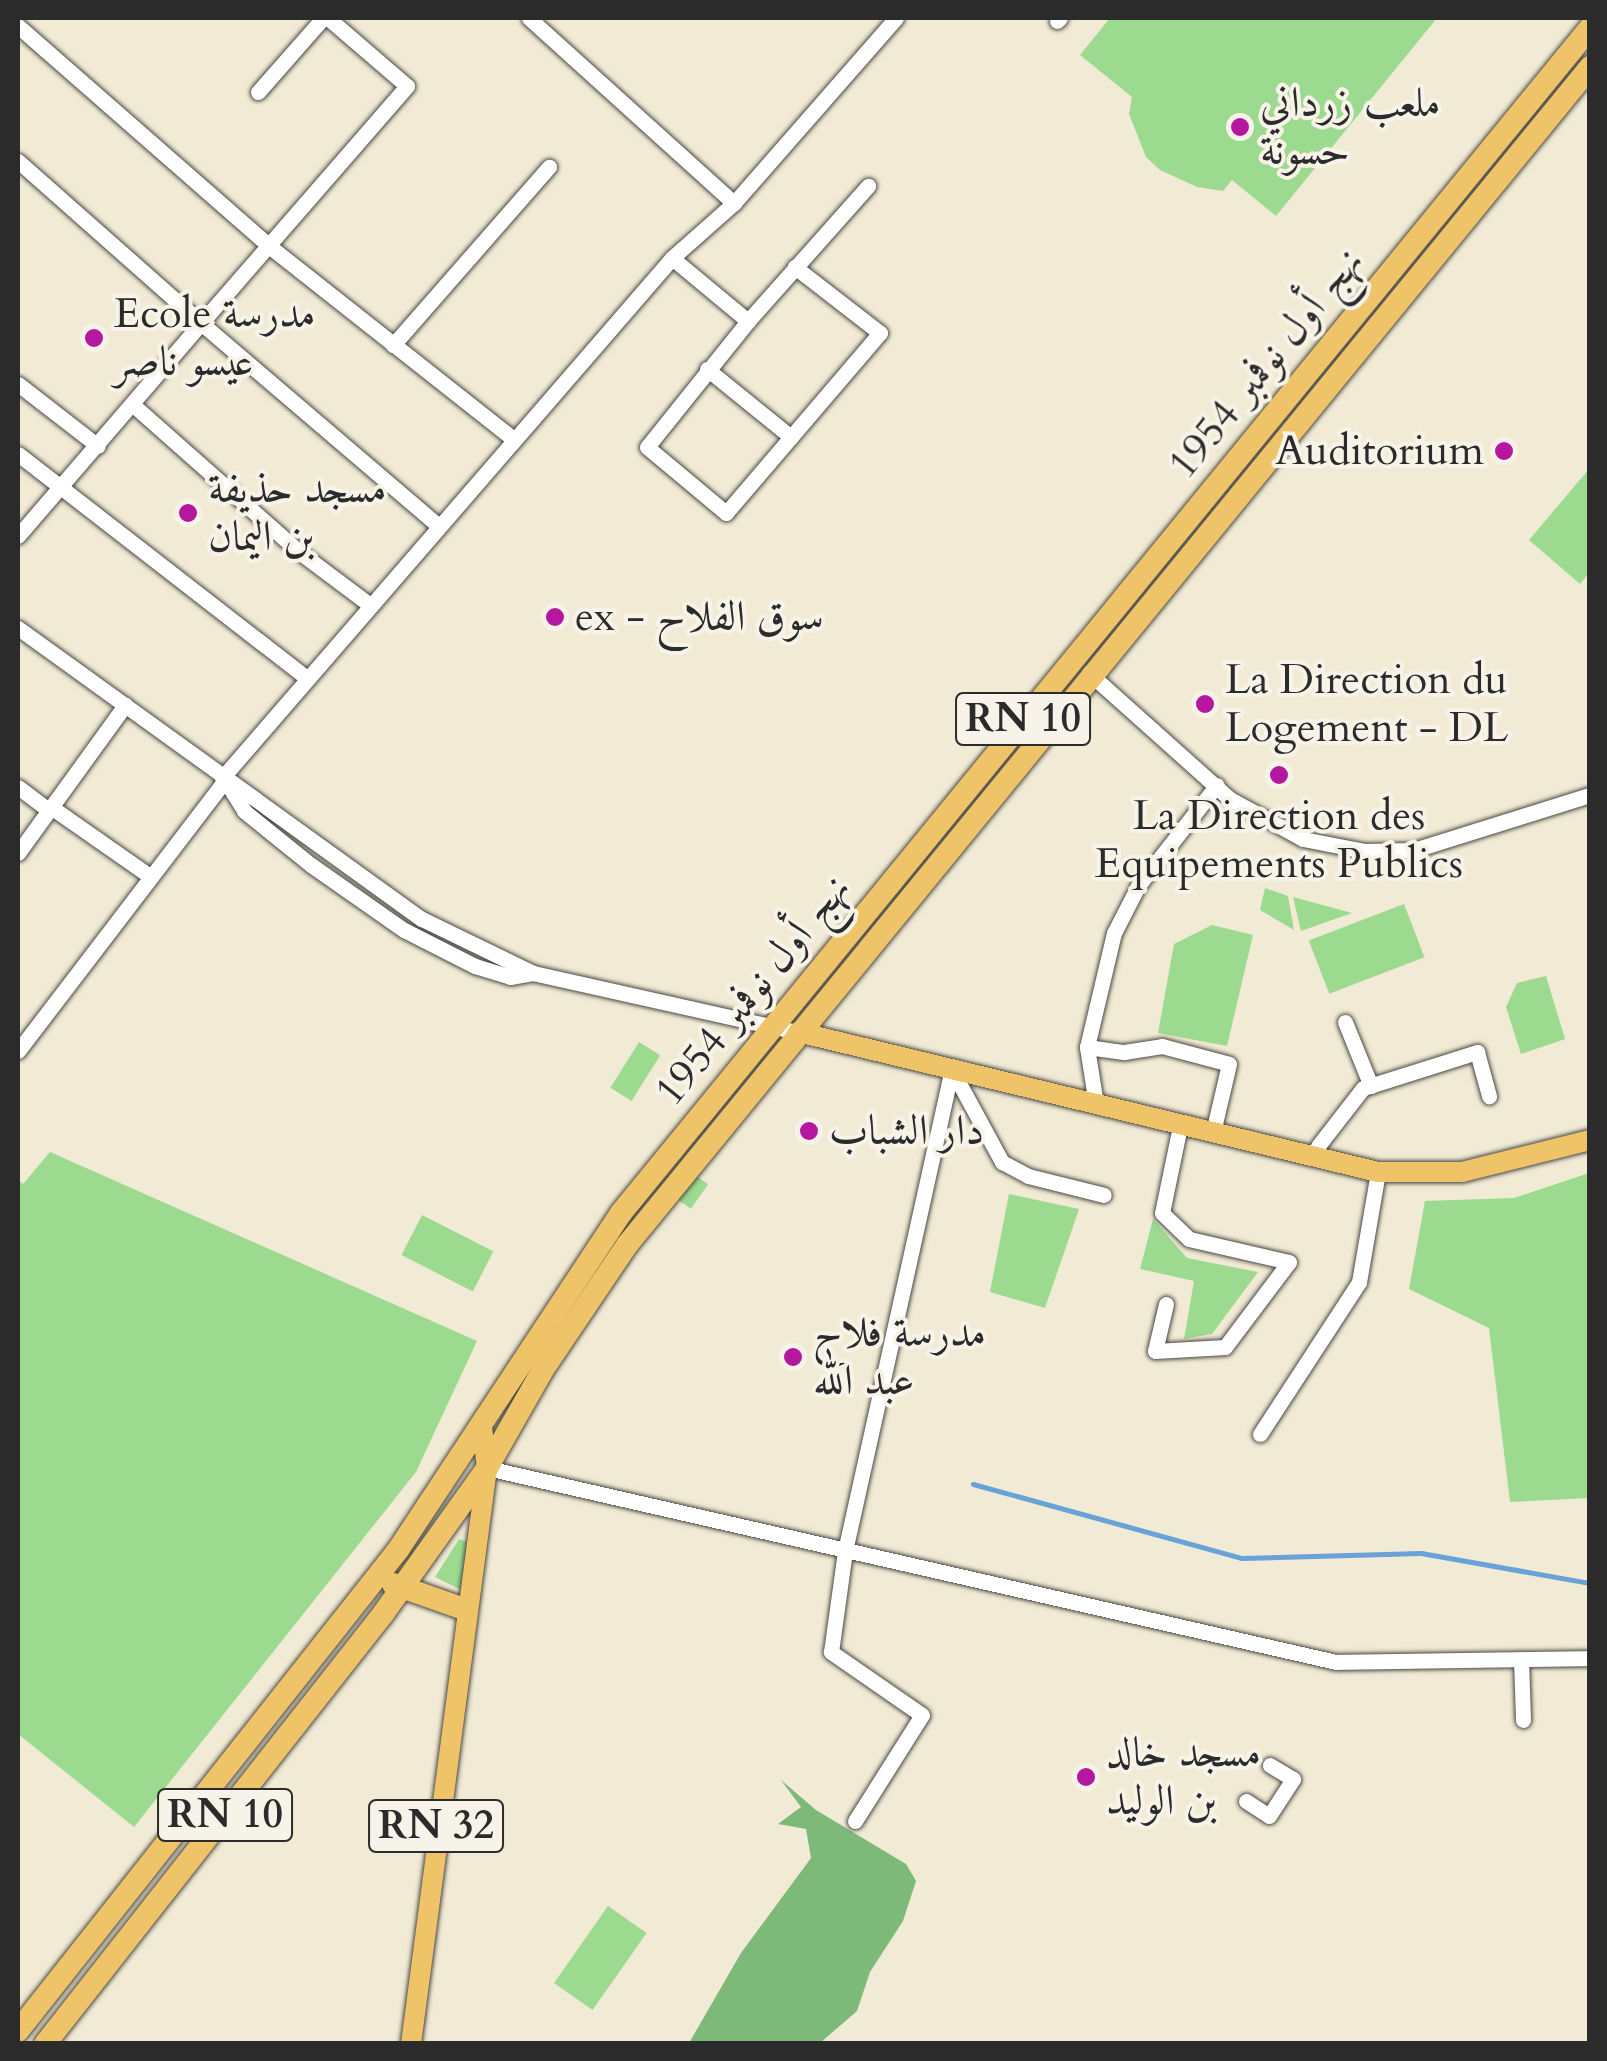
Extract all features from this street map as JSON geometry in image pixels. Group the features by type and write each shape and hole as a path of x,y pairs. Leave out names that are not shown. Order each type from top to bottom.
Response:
{"highway":[{"name":"نهج أول نوفمبر 1954","path":"18,2031 369,1586 482,1429 598,1243 857,922 1089,673 1218,502 1590,28"},
{"name":"نهج أول نوفمبر 1954","path":"45,2044 383,1614 486,1468 544,1368 627,1245 877,936 971,802 1218,502 1590,67"},
{"path":"857,922 877,936"},
{"path":"369,1586 403,1586 457,1606"},
{"path":"383,1614 457,1606"}],"main road":[{"path":"798,1032 1378,1172 1462,1172 1590,1140"},
{"name":"RN 32","path":"410,2044 457,1606 486,1468 482,1429"}],"street":[{"path":"18,536 407,86 325,18 258,92"},
{"path":"528,18 734,203"},
{"path":"18,1050 223,779 306,677 672,258 734,203 896,18"},
{"path":"18,26 270,246 513,439"},
{"path":"18,162 439,526"},
{"path":"393,345 549,167"},
{"path":"795,267 880,333 726,513 647,447 748,321 795,267 868,186"},
{"path":"672,258 748,321"},
{"path":"707,370 791,436"},
{"path":"18,384 98,446"},
{"path":"132,404 298,551 370,605"},
{"path":"18,454 65,485 306,677"},
{"path":"18,628 422,919 534,973 798,1032"},
{"path":"1089,673 1216,785 1288,832 1364,851 1442,844 1590,795"},
{"path":"18,853 125,706"},
{"path":"1096,1104 1086,1047 1123,911 1216,785"},
{"path":"18,787 151,877"},
{"path":"1344,1022 1371,1086"},
{"path":"1086,1047 1124,1052 1162,1046 1228,1064 1213,1132"},
{"path":"1318,1146 1371,1086 1477,1052 1489,1096"},
{"path":"952,1070 1002,1162 1028,1176 1104,1195"},
{"path":"855,1821 922,1714 831,1652 845,1552 952,1070"},
{"path":"1166,1304 1155,1351 1226,1347 1289,1262 1188,1240 1162,1213 1180,1126"},
{"path":"1260,1434 1359,1282 1378,1172"},
{"path":"486,1468 1336,1662 1590,1658"},
{"path":"1522,1659 1523,1720"},
{"path":"1246,1801 1269,1816 1293,1779 1270,1765"}],"green space":[{"name":"ملعب زرداني حسونة","path":"1110,18 1437,18 1276,216 1232,180 1223,191 1197,187 1160,170 1146,157 1129,114 1132,97 1080,55"},
{"path":"1589,469 1589,573 1580,584 1529,540"},
{"path":"1265,888 1288,896 1294,930 1260,910"},
{"path":"1293,897 1352,913 1301,931"},
{"path":"1404,904 1424,957 1329,994 1309,941"},
{"path":"1212,925 1253,935 1227,1046 1158,1033 1174,944"},
{"path":"1546,976 1565,1039 1521,1054 1506,1007 1517,983"},
{"path":"639,1042 660,1055 632,1101 610,1088"},
{"path":"50,1152 477,1341 416,1472 134,1827 18,1734 18,1180 23,1184"},
{"path":"1589,1173 1589,1498 1510,1502 1489,1328 1409,1289 1425,1201 1514,1198"},
{"path":"695,1175 708,1184 691,1209 678,1200"},
{"path":"1009,1194 1079,1209 1045,1308 990,1292"},
{"path":"422,1215 493,1251 473,1291 402,1255"},
{"path":"1153,1219 1187,1258 1258,1272 1212,1334 1184,1339 1194,1281 1140,1269"},
{"path":"459,1539 470,1543 463,1591 435,1577"},
{"path":"781,1780 816,1810 906,1864 916,1881 903,1921 870,1972 857,2011 820,2043 689,2043 741,1953 811,1858 806,1829 778,1824 801,1807"},
{"path":"608,1906 647,1933 593,2010 554,1983"}],"waterway":[{"path":"973,1484 1241,1558 1421,1553 1590,1583"}],"place":[{"name":"ملعب زرداني حسونة","path":"1240,127"},
{"name":"Ecole مدرسة عيسو ناصر","path":"94,338"},
{"name":"Auditorium","path":"1504,451"},
{"name":"مسجد حذيفة بن اليمان","path":"188,513"},
{"name":"ex - سوق الفلاح","path":"555,617"},
{"name":"La Direction du Logement - DL","path":"1205,704"},
{"name":"La Direction des Equipements Publics","path":"1279,775"},
{"name":"دار الشباب","path":"809,1131"},
{"name":"مدرسة فلاح عبد الله","path":"793,1357"},
{"name":"مسجد خالد بن الوليد","path":"1086,1777"}]}
